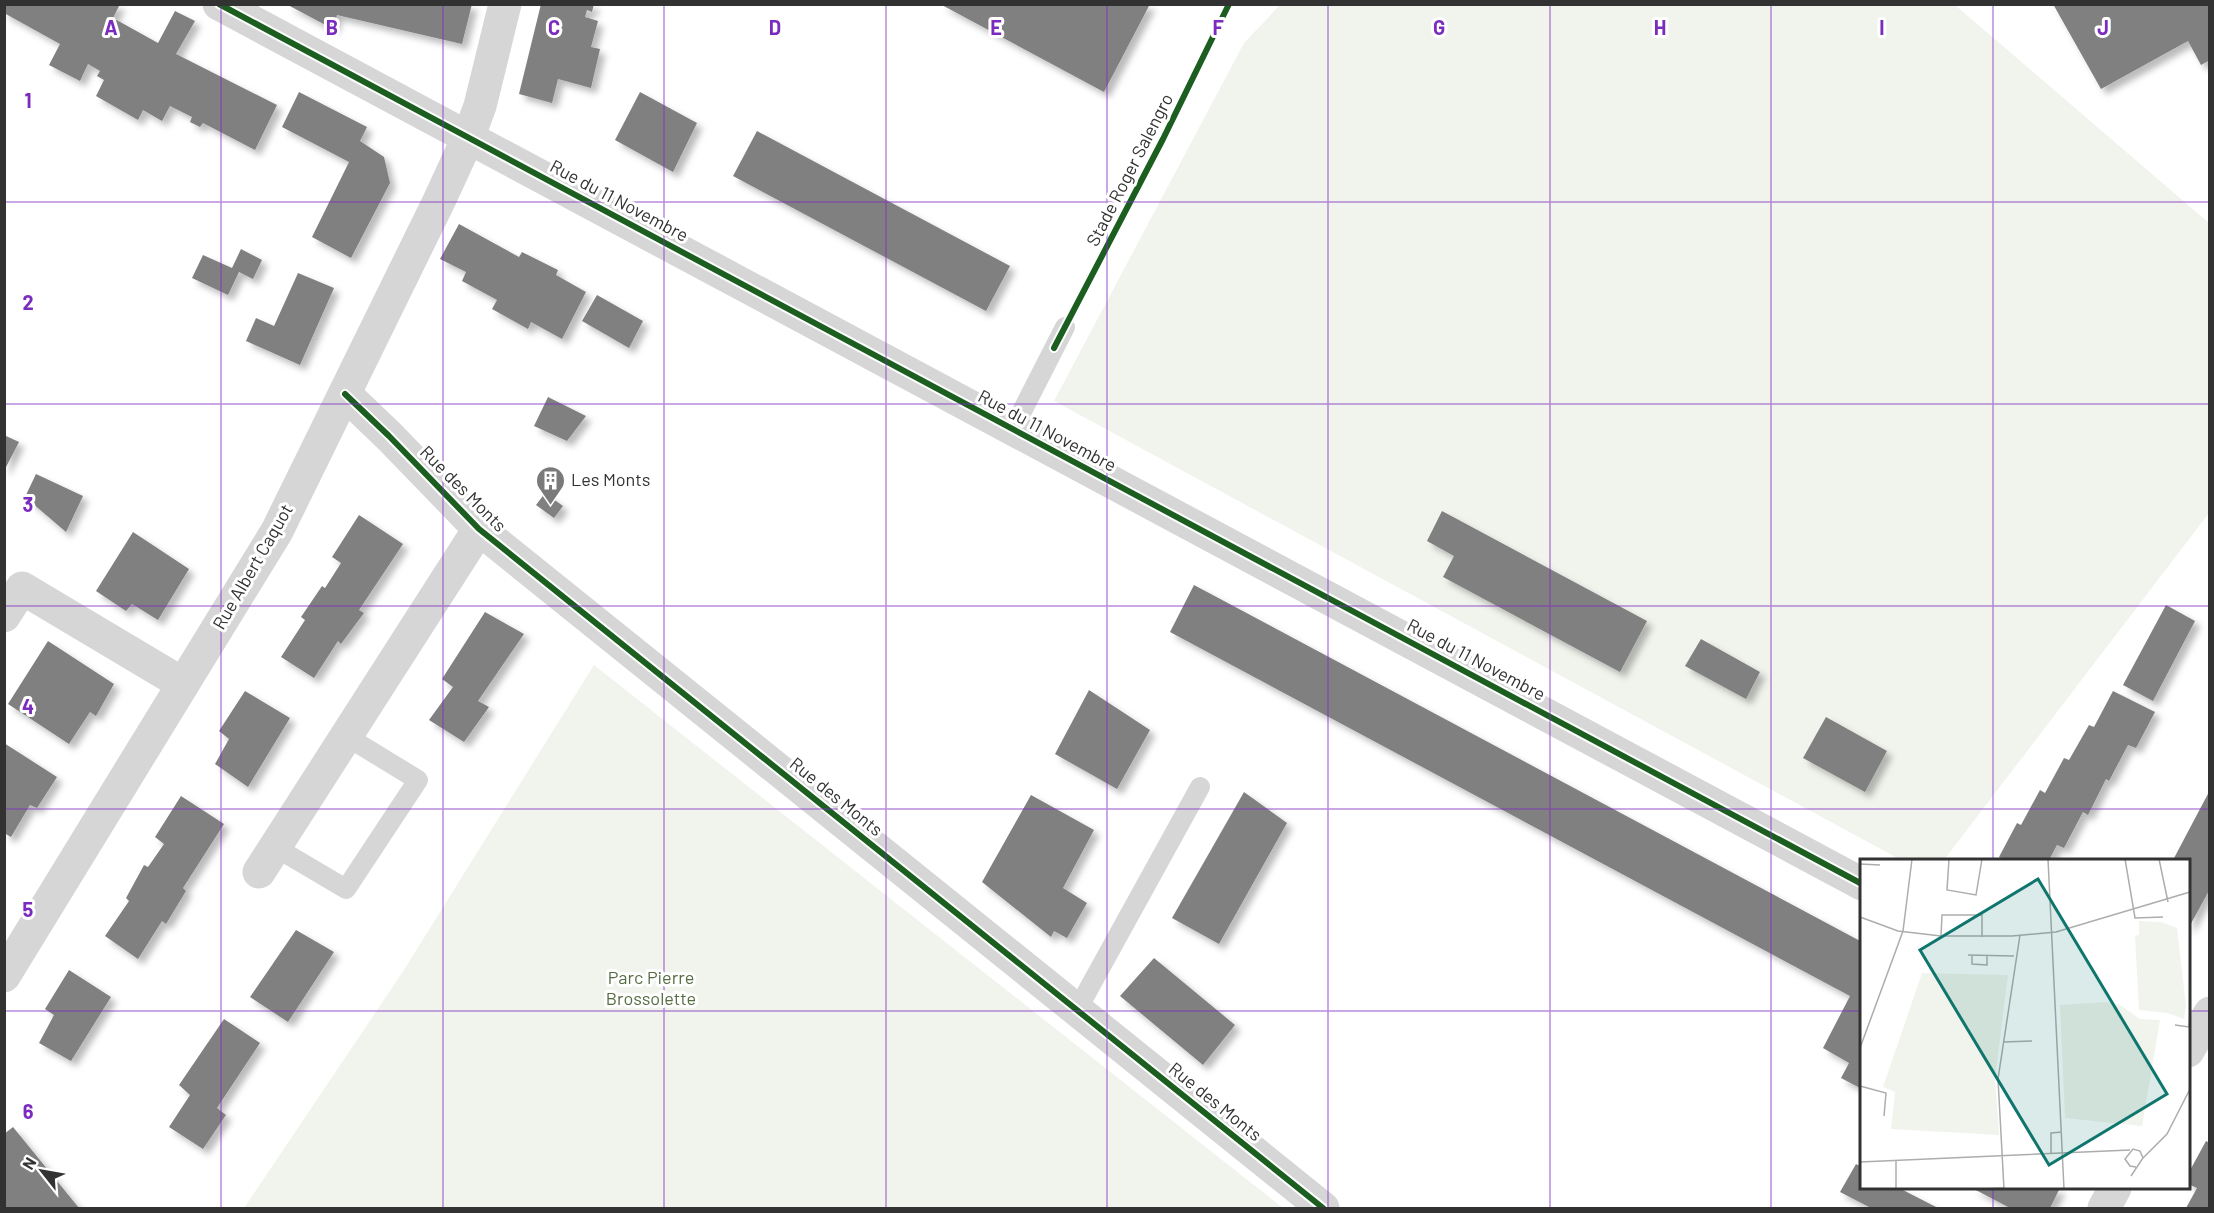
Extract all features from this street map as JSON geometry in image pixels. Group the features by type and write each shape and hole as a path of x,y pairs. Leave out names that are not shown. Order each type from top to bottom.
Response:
{"street":[{"name":"Rue du 11 Novembre","path":"219,4 1860,883"},
{"name":"Rue Albert Caquot","path":"4,976 277,531 468,138 480,106 505,4"},
{"name":"Rue des Monts","path":"345,394 479,529 1323,1209"},
{"path":"267,859 479,529"},
{"path":"4,616 22,588 183,684"},
{"path":"2190,1048 2210,1013"},
{"path":"2190,1059 2210,1070"},
{"path":"2103,1209 2114,1189"}],"lane":[{"path":"1013,429 1065,327"},
{"path":"267,859 346,890 417,780 346,736"},
{"path":"1077,1010 1200,787"}],"green space":[{"path":"1280,5 1955,5 2209,223 2209,513 1945,859 1899,859 1054,401 1244,43"},
{"name":"Parc Pierre Brossolette","path":"594,665 1283,1208 244,1208 402,973"}],"building":[{"path":"4,4 120,4 113,18 158,43 175,11 195,21 176,54 277,105 255,150 203,123 200,127 190,122 192,117 170,106 162,121 143,110 138,120 96,96 104,80 97,76 100,71 88,64 80,81 49,65 60,44 4,13"},
{"path":"286,4 472,4 462,44 337,15 333,29"},
{"path":"541,4 594,4 592,12 587,10 585,17 598,21 591,47 600,49 591,88 558,79 552,103 519,94"},
{"path":"940,4 1150,4 1104,92"},
{"path":"2053,4 2210,4 2210,60 2201,65 2188,41 2101,89"},
{"path":"299,92 367,127 360,141 384,157 390,183 351,258 312,237 349,162 282,127"},
{"path":"640,92 697,123 673,172 615,140"},
{"path":"757,131 1010,266 986,311 733,176"},
{"path":"459,224 519,257 522,252 558,270 556,275 586,292 562,339 531,322 528,329 492,309 497,300 462,281 466,272 440,259"},
{"path":"241,249 262,260 253,279 239,272 228,295 192,278 203,255 232,268"},
{"path":"298,273 334,288 300,365 246,341 256,318 274,326"},
{"path":"597,295 643,321 629,348 582,321"},
{"path":"548,397 586,416 567,441 534,426"},
{"path":"4,435 19,442 4,471"},
{"path":"36,474 83,496 66,532 25,497"},
{"name":"Les Monts","path":"545,493 563,506 554,518 536,505"},
{"path":"1442,511 1647,621 1620,672 1443,577 1454,556 1427,541"},
{"path":"359,515 403,544 359,610 364,613 341,644 338,641 314,678 281,657 305,620 301,617 322,586 325,588 341,563 332,557"},
{"path":"133,532 189,569 158,620 132,604 126,611 96,591"},
{"path":"1194,585 1860,941 1860,1088 1841,1078 1849,1063 1823,1048 1850,996 1170,632"},
{"path":"2166,605 2195,621 2153,701 2123,685"},
{"path":"485,612 524,634 478,701 489,707 464,742 429,720 453,687 442,679"},
{"path":"1701,639 1760,672 1746,699 1685,666"},
{"path":"48,641 114,684 96,716 90,712 69,744 8,704"},
{"path":"1089,690 1150,730 1117,789 1055,754"},
{"path":"245,691 290,718 248,787 215,764 229,739 219,731"},
{"path":"2113,691 2155,712 2136,748 2128,745 2109,781 2106,779 2088,815 2083,812 2064,848 2057,845 2050,859 2003,859 1999,857 2017,823 2021,825 2040,790 2045,793 2064,758 2069,760 2089,725 2094,727"},
{"path":"1826,717 1887,751 1865,792 1803,758"},
{"path":"4,743 57,777 37,808 30,805 11,837 4,833"},
{"path":"2210,790 2210,889 2190,925 2190,859 2174,859"},
{"path":"1244,792 1287,823 1219,944 1172,918"},
{"path":"1031,795 1094,830 1063,888 1087,903 1067,938 1054,931 1051,937 982,882"},
{"path":"181,796 224,824 183,888 186,891 166,924 162,921 138,959 105,936 129,901 126,898 144,865 148,867 164,844 155,837"},
{"path":"296,930 334,952 288,1022 250,997"},
{"path":"1154,958 1235,1025 1203,1065 1120,996"},
{"path":"69,970 111,997 71,1061 39,1043 54,1015 45,1009"},
{"path":"224,1019 260,1043 217,1108 226,1115 203,1149 169,1127 190,1095 179,1085"},
{"path":"13,1127 79,1208 4,1208 4,1134"},
{"path":"2206,1141 2210,1143 2210,1208 2186,1208 2197,1188 2190,1185 2190,1170"},
{"path":"1856,1164 1860,1166 1860,1189 1901,1189 1938,1208 1871,1208 1840,1192"},
{"path":"1974,1189 2060,1189 2050,1208 2010,1208"}],"cycle path":[{"path":"219,4 1860,883"},
{"name":"Stade Roger Salengro","path":"1054,348 1163,139 1229,4"},
{"path":"345,394 479,529 1323,1208"}],"place":[{"name":"Les Monts","path":"550,506"}]}
